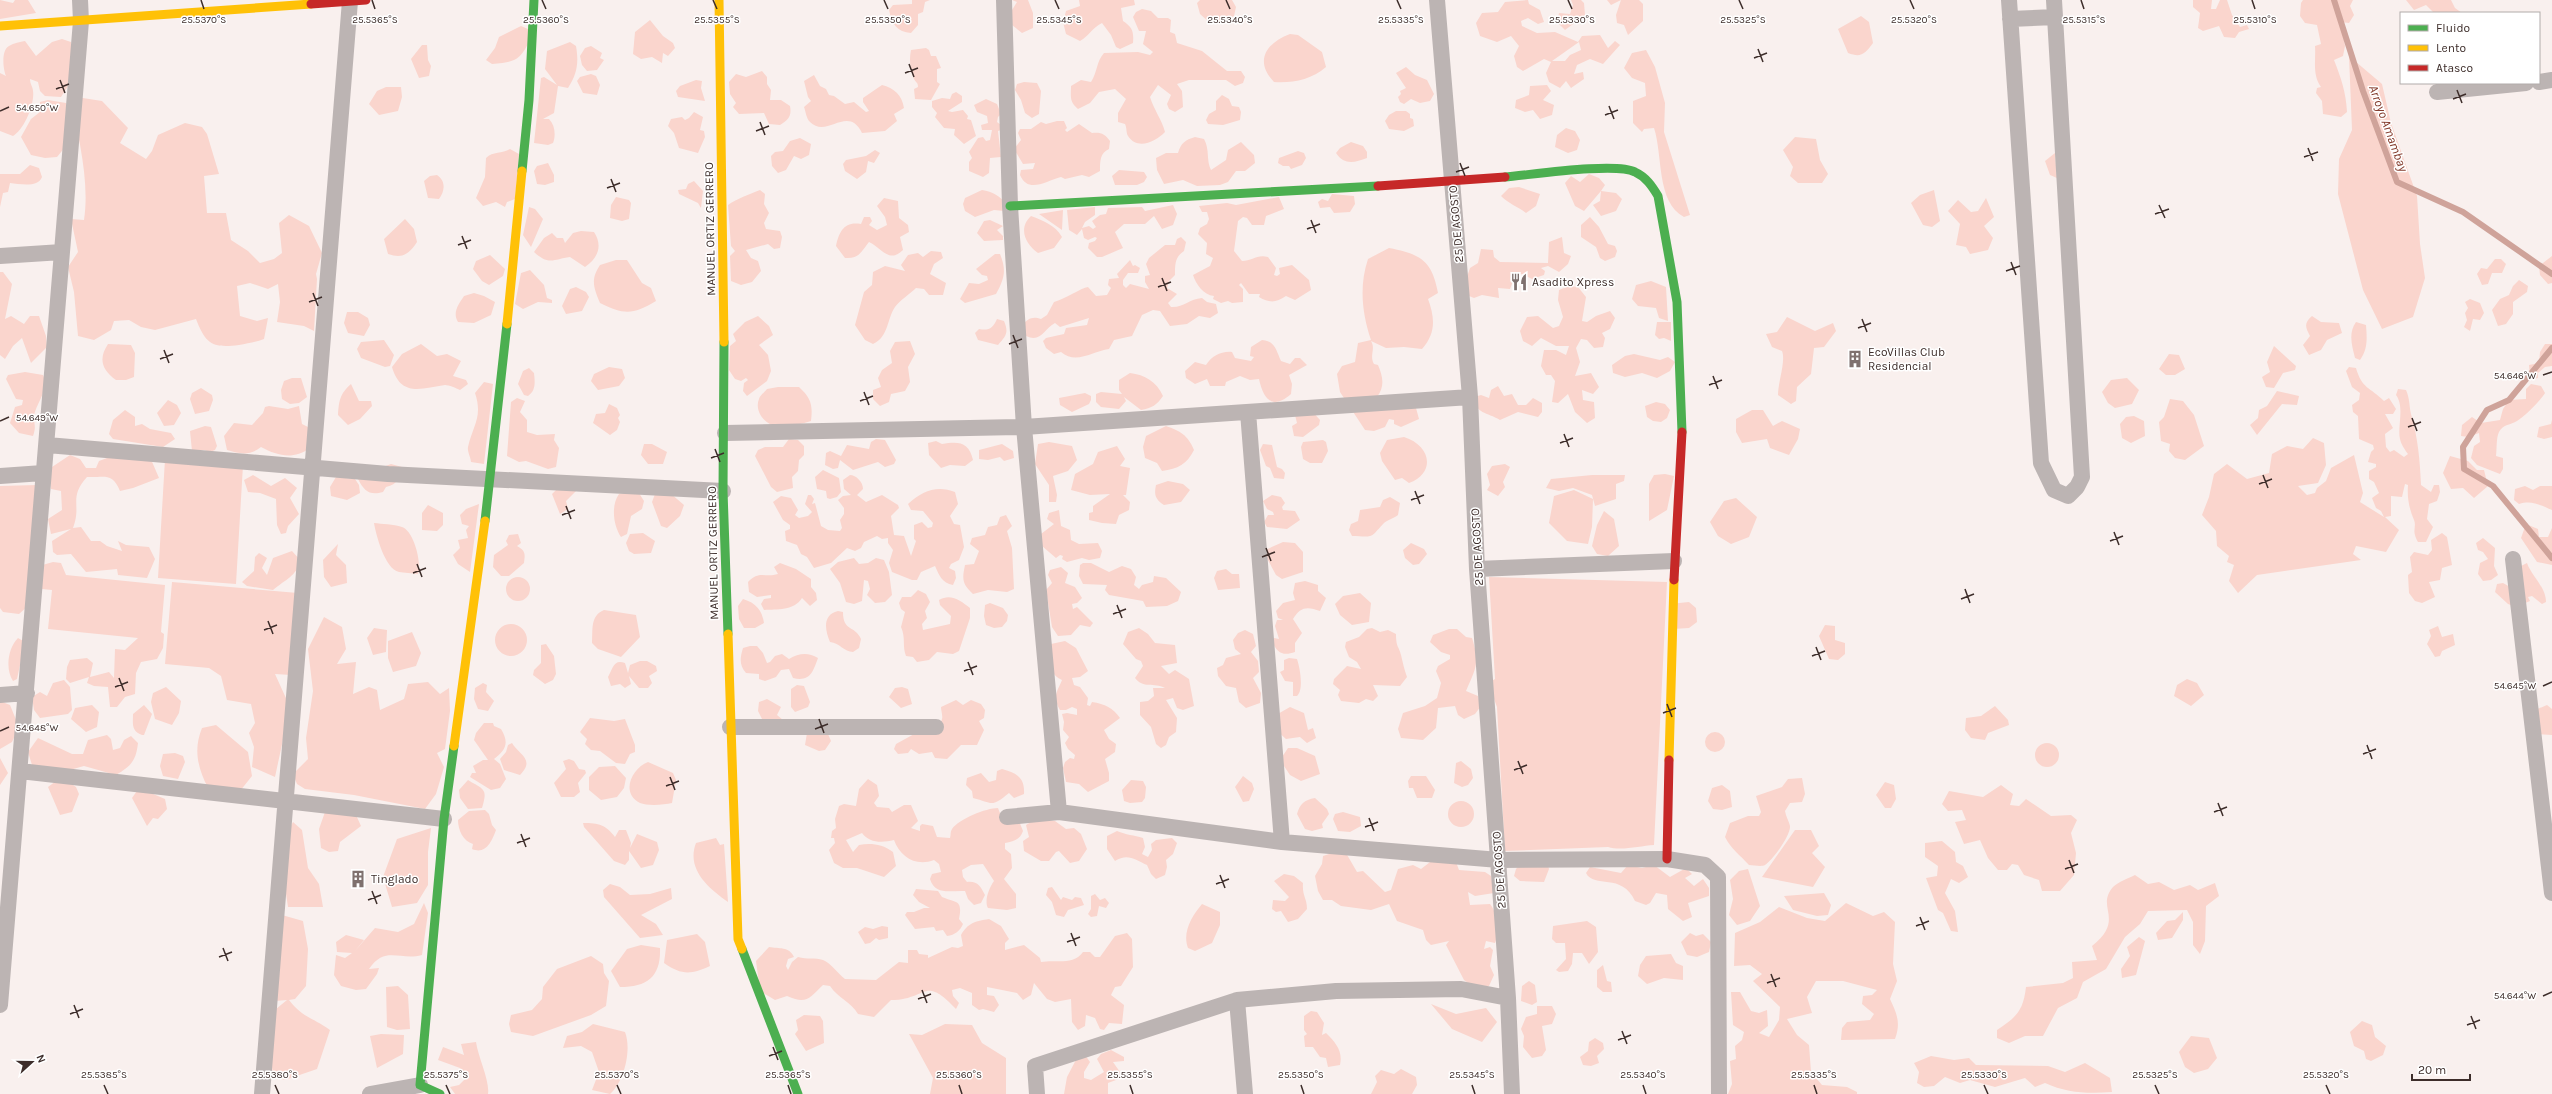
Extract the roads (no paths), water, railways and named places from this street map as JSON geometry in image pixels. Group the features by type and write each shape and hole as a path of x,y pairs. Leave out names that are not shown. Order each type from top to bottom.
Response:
{"street":[{"path":"0,1005 3,948 27,694 43,473 47,445 81,21 80,0"},
{"path":"420,1085 444,819 491,480 529,100 534,0"},
{"name":"MANUEL ORTIZ GERRERO","path":"719,0 725,433 723,491 738,939 798,1094"},
{"path":"1004,0 1010,206 1024,427 1059,812"},
{"name":"25 DE AGOSTO","path":"1438,0 1470,397 1477,569 1499,860 1508,998 1512,1094"},
{"path":"2009,0 2041,463 2054,490 2068,496 2077,487 2082,477 2054,0"},
{"path":"0,26 358,1 313,467 284,801 262,1094"},
{"path":"2010,19 2055,17"},
{"path":"2540,82 2552,80"},
{"path":"2437,92 2516,84"},
{"path":"1010,206 1452,182 1604,168 1634,171 1648,182 1658,196 1677,302 1683,414 1674,561 1667,859"},
{"path":"0,256 62,252"},
{"path":"725,433 1024,427 1470,397"},
{"path":"1248,412 1282,842"},
{"path":"47,445 491,480 723,491"},
{"path":"0,476 43,473"},
{"path":"2514,559 2552,893"},
{"path":"1477,569 1674,561"},
{"path":"0,695 27,694"},
{"path":"730,728 936,727"},
{"path":"20,771 444,819"},
{"path":"1007,817 1059,812 1282,842 1499,860 1667,859 1705,865 1718,877 1718,1094"},
{"path":"1037,1094 1035,1066 1237,1000 1336,991 1461,989 1508,998"},
{"path":"1237,1000 1245,1094"},
{"path":"370,1094 420,1085 440,1094"}],"waterway":[{"name":"Arroyo Amambay","path":"2334,0 2363,91 2397,182 2463,212 2552,274"},
{"name":"Arroyo Amambay","path":"2552,348 2509,400 2487,410 2463,447 2464,469 2493,486 2552,558"}],"place":[{"name":"Asadito Xpress","path":"1519,282"},
{"name":"EcoVillas Club Residencial","path":"1855,359"},
{"name":"Tinglado","path":"358,879"}]}
